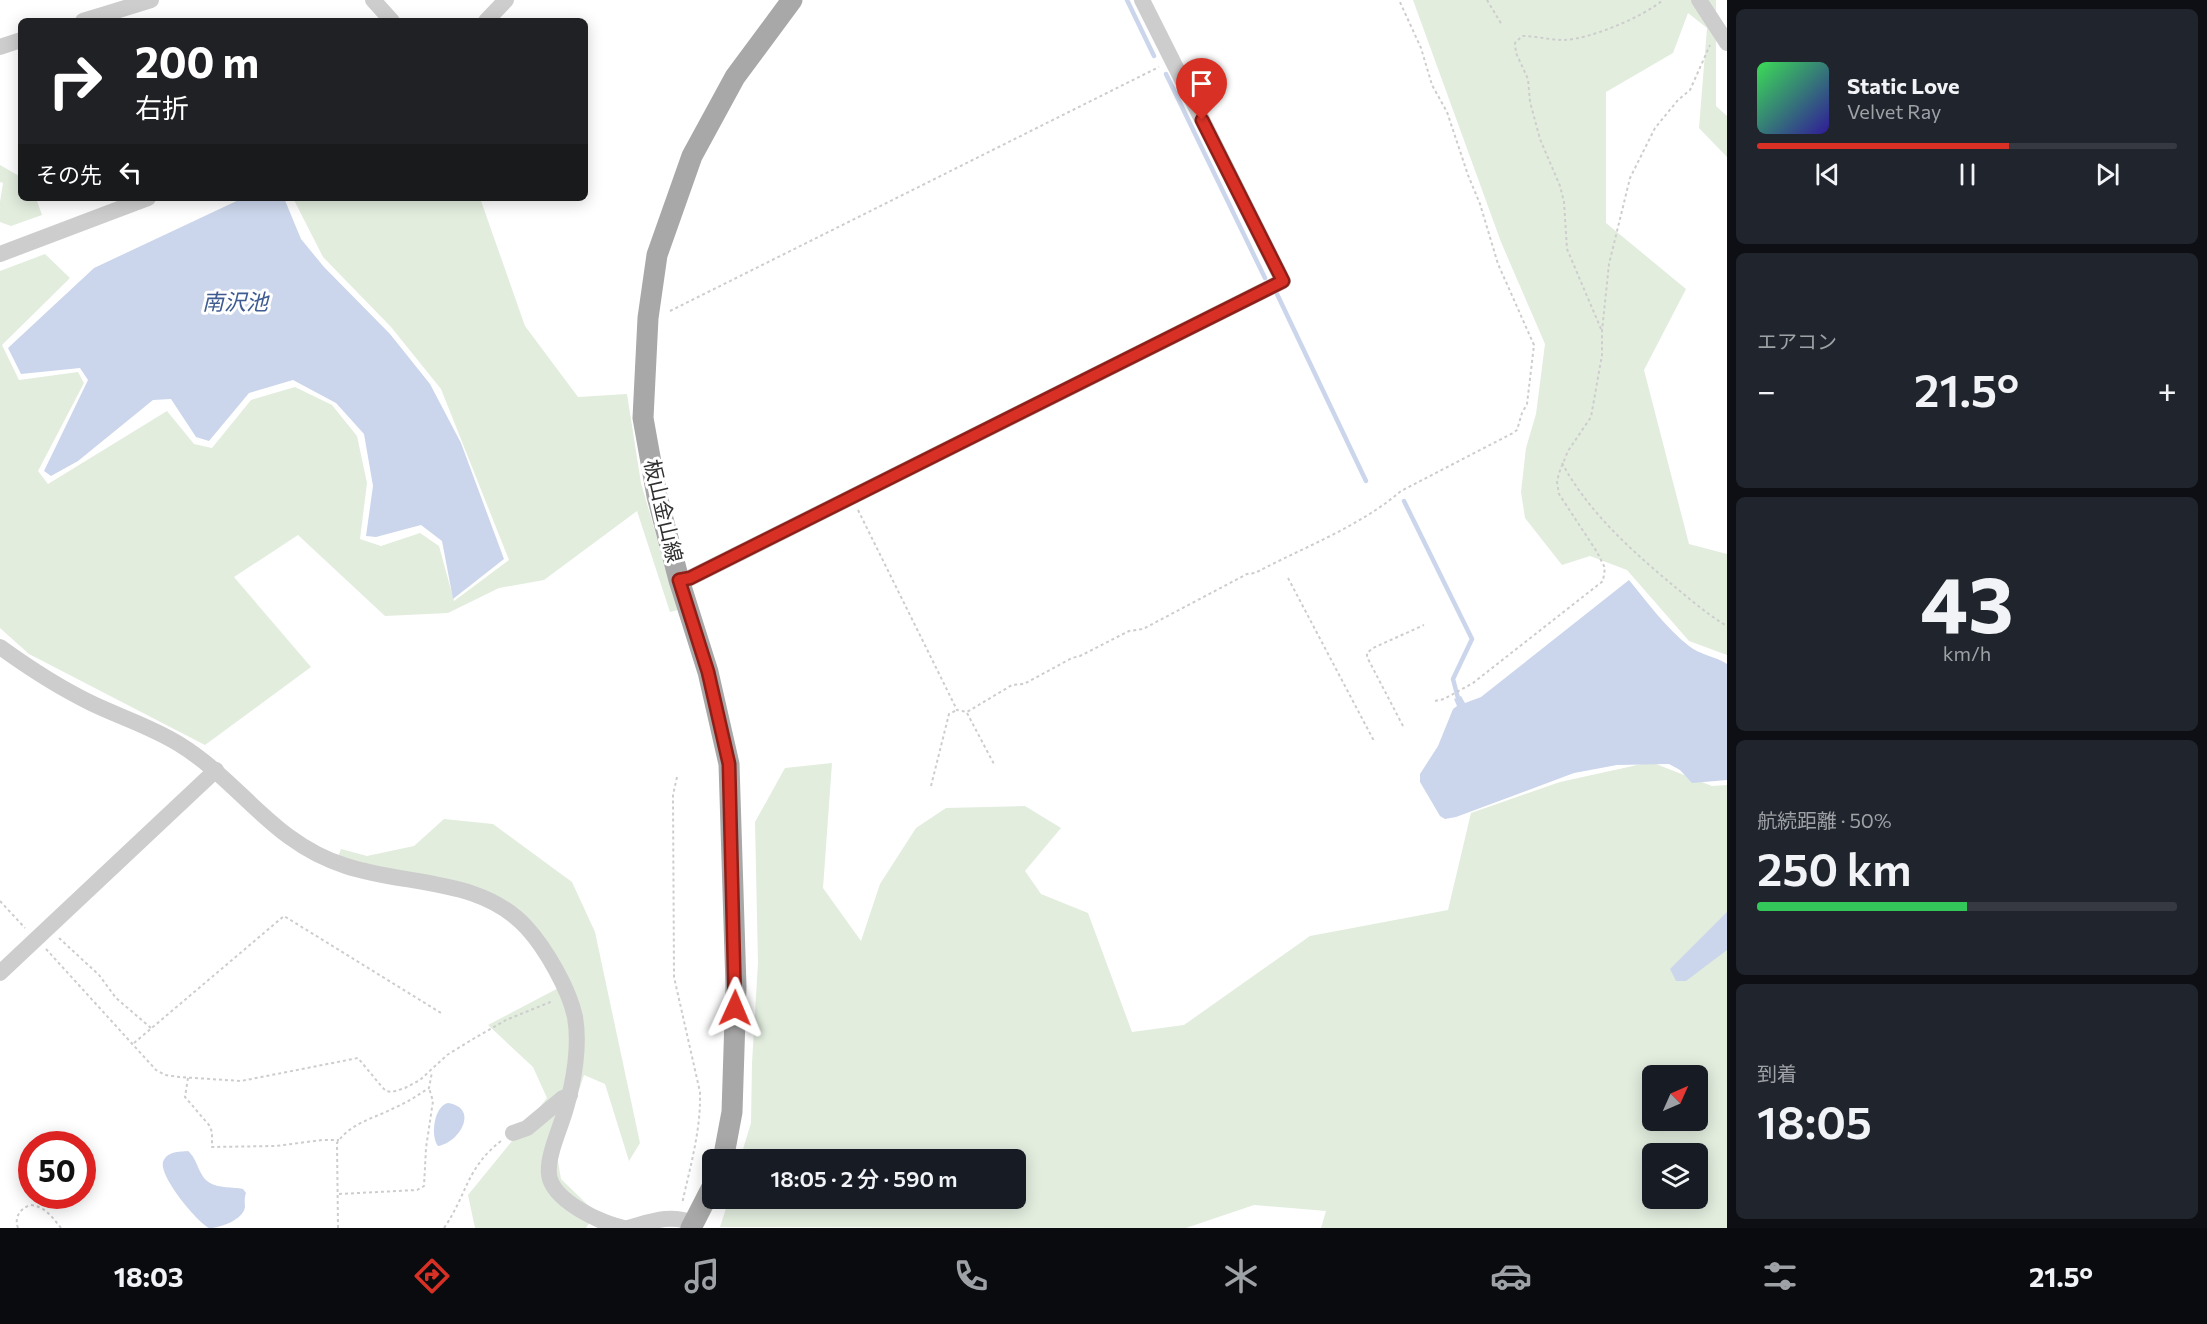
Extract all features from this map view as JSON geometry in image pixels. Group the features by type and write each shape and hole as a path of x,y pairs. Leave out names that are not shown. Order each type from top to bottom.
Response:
{"main road":[{"name":"板山金山線","path":"725,1149 732,1112 736,987 729,764 708,672 679,580 657,496 643,417 648,318 657,255 692,156 735,77 792,0"},
{"path":"688,1223 702,1202"}],"street":[{"path":"93,18 151,0"},
{"path":"374,0 389,18"},
{"path":"489,18 506,0"},
{"path":"679,580 690,578 1283,281 1142,0"},
{"path":"1699,0 1722,36"},
{"path":"0,47 18,41"},
{"path":"0,254 140,201"},
{"path":"0,647 40,676 91,703 178,743 216,770 282,833 321,856 361,871 456,888 477,895 512,914 540,944 567,995 574,1015 576,1030 570,1095 550,1161 549,1176 553,1185 568,1201 612,1226 626,1228 660,1219 688,1223"},
{"path":"0,973 216,770"},
{"path":"513,1133 527,1128 563,1098 570,1095"}],"path":[{"path":"932,786 949,714 957,710 967,712 1012,685 1024,684 1129,631 1143,629 1238,578 1255,573 1386,504 1401,490 1513,434 1516,430 1521,413 1527,404 1534,345 1498,264 1480,204 1447,112 1432,85 1421,48 1399,0"},
{"path":"1487,0 1502,25"},
{"path":"1602,331 1567,249 1564,202 1554,170 1540,140 1530,102 1528,79 1516,53 1515,43 1522,36 1561,40 1584,38 1654,8 1663,0"},
{"path":"1435,701 1461,690 1597,588 1603,581 1605,568 1559,494 1557,482 1562,463 1591,417 1602,355 1602,331 1609,264 1630,178 1655,128 1678,100 1690,90 1722,36"},
{"path":"670,311 1172,60"},
{"path":"1562,463 1570,479 1585,499 1615,533 1682,593 1727,626"},
{"path":"852,497 957,710"},
{"path":"1288,578 1374,741"},
{"path":"1403,726 1367,653 1373,648 1424,625"},
{"path":"967,712 995,766"},
{"path":"677,777 673,795 674,977 700,1092 688,1223"},
{"path":"0,901 99,975 116,998 151,1028"},
{"path":"134,1044 284,916 441,1013"},
{"path":"42,933 156,1070 165,1075 188,1078 241,1081 358,1058 382,1087 392,1092 405,1088 433,1071 447,1055 506,1020 567,995"},
{"path":"339,1194 417,1190 424,1186 426,1148 433,1101 429,1088 433,1071"},
{"path":"188,1078 185,1097 209,1125 212,1132 212,1147 276,1146 339,1140"},
{"path":"338,1228 337,1143 359,1124 395,1108 429,1088"},
{"path":"444,1228 479,1162 513,1133"},
{"path":"18,1228 19,1212 30,1205 46,1210 62,1228"}],"green space":[{"path":"1413,0 1716,0 1716,106 1727,116 1727,157 1699,128 1707,28 1688,13 1673,53 1606,92 1606,223 1686,289 1644,370 1689,544 1727,554 1727,655 1689,641 1627,570 1590,556 1562,565 1525,518 1521,492 1526,448 1536,414 1545,344 1501,242"},
{"path":"0,165 18,175 18,201 37,201 42,215 11,226 0,222 3,183 0,182"},
{"path":"295,201 481,201 525,326 578,397 627,394 641,483 678,610 670,612 637,511 544,580 499,588 448,613 385,616 298,535 234,577 311,667 205,745 29,654 0,628 0,271 45,254 70,278 2,345 19,380 78,372 84,383 38,471 48,484 167,411 194,444 212,448 251,400 295,387 332,405 357,436 367,483 360,539 381,546 420,533 439,546 454,601 509,560 441,389 391,327 323,257"},
{"path":"1651,762 1712,786 1727,785 1727,1228 1321,1228 1326,1211 1254,1205 1186,1228 720,1227 726,1209 1026,1209 1026,1149 743,1149 751,1123 758,963 755,822 785,768 832,763 823,888 861,941 880,884 916,828 946,808 1025,806 1061,828 1025,871 1041,894 1088,913 1132,1032 1184,1025 1310,936 1448,910 1471,813 1560,782"},
{"path":"444,819 493,824 572,882 595,932 640,1143 629,1161 605,1084 584,1075 557,1156 561,1179 596,1213 586,1228 475,1228 468,1195 547,1098 533,1067 488,1025 566,984 521,916 338,857 341,849 367,856 414,846"}],"water":[{"name":"南沢池","path":"237,201 285,201 301,239 324,267 390,334 430,384 461,443 504,559 453,599 442,541 421,525 376,537 366,536 373,486 364,434 336,403 293,380 249,393 209,441 196,437 171,399 153,400 78,461 51,476 44,471 88,380 80,368 21,374 8,348 94,268"},
{"path":"1629,580 1681,639 1693,649 1727,664 1727,780 1692,783 1680,770 1669,764 1617,765 1574,773 1456,817 1445,819 1440,816 1420,782 1420,774 1438,746 1453,709 1457,706 1454,699 1461,696 1465,703 1481,697"},
{"path":"1727,912 1727,950 1686,981 1676,981 1670,969"},
{"path":"448,1103 458,1106 463,1111 463,1125 453,1139 438,1146 434,1135 435,1122 439,1110"},
{"path":"188,1151 203,1176 210,1183 221,1187 243,1189 246,1193 245,1207 240,1216 225,1225 209,1228 180,1198 163,1169 163,1162 170,1154"}],"waterway":[{"path":"1127,0 1154,56"},
{"path":"1166,74 1265,278"},
{"path":"1277,294 1366,481"},
{"path":"1404,501 1472,639 1453,679 1459,702"}],"route":[{"path":"735,1008 729,764 708,672 679,580 690,578 1283,281 1202,120"}]}
